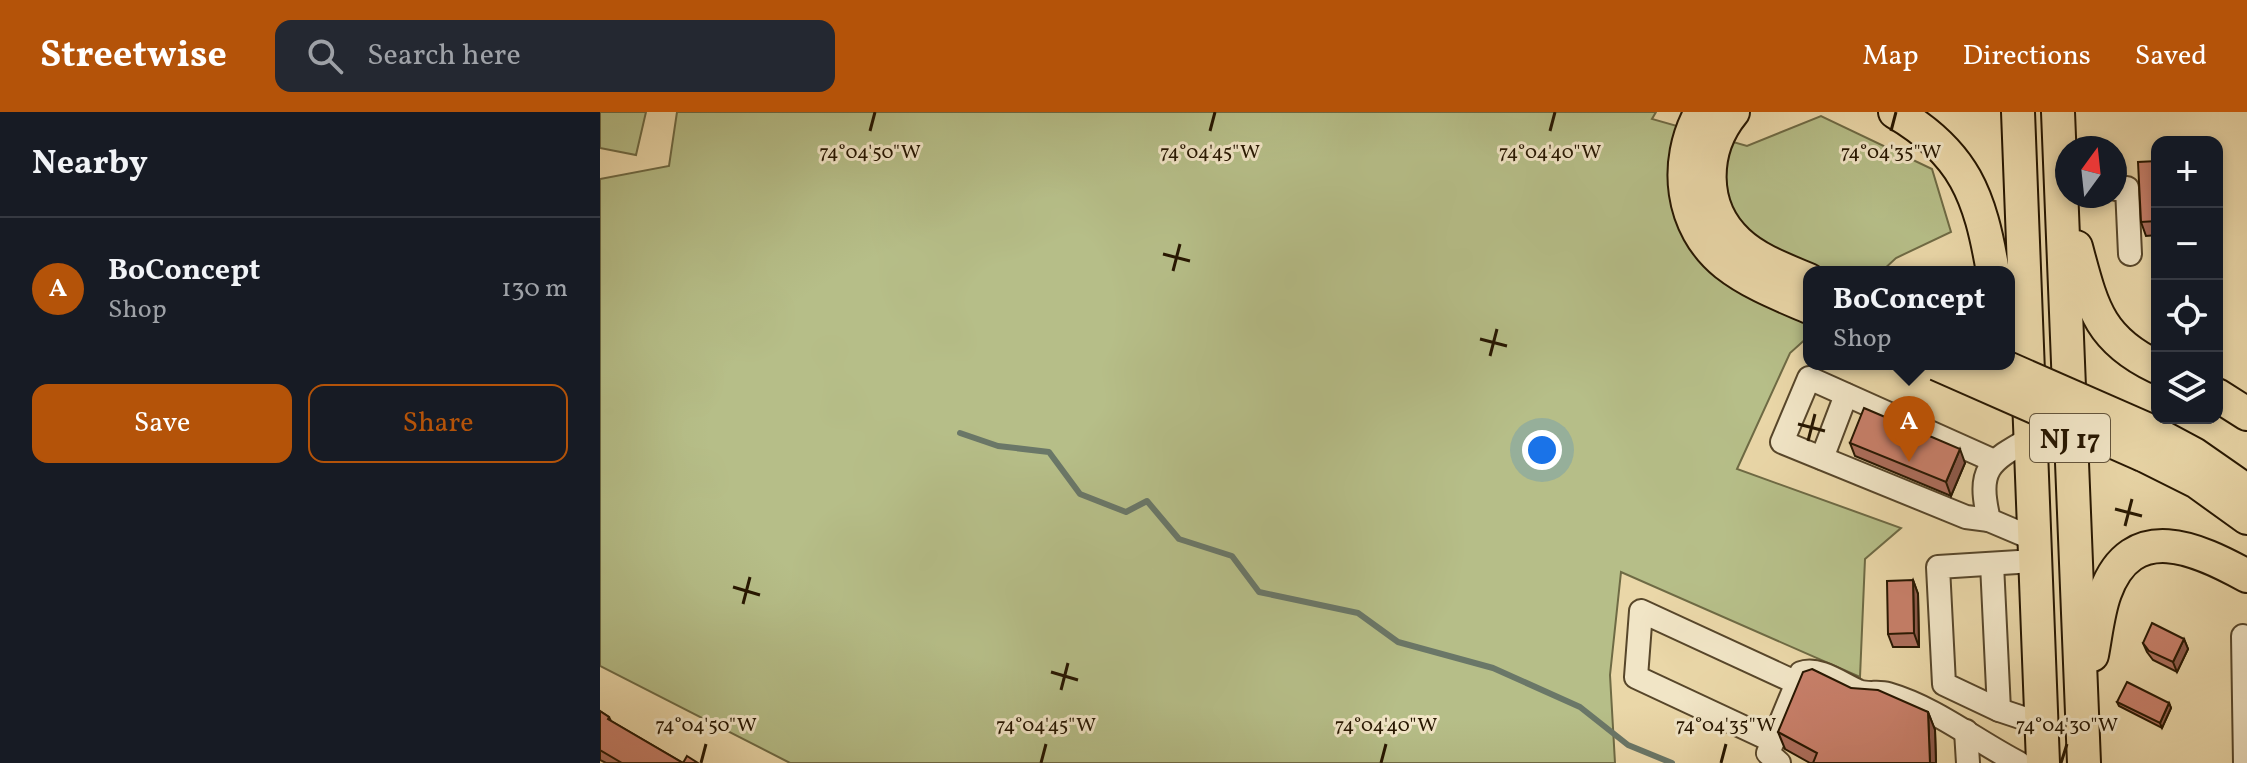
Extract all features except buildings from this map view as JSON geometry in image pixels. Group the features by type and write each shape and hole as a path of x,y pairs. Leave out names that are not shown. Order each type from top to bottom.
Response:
{"highway":[{"path":"1701,112 1689,141 1683,180 1698,232 1728,266 1803,304"},
{"path":"1733,112 1721,128 1710,162 1713,202 1737,241 1751,252 1803,277"},
{"path":"1895,112 1940,145 1965,174 1979,203 1992,266"},
{"name":"NJ 17","path":"2018,112 2043,763"},
{"name":"NJ 17","path":"2058,112 2060,136"},
{"name":"NJ 17","path":"2065,208 2084,763"},
{"path":"2069,208 2095,312 2120,347 2151,364"},
{"path":"1953,370 2148,444 2194,454 2247,491"},
{"path":"2009,370 2148,444 2247,518"},
{"path":"2014,370 2030,435"},
{"path":"2223,399 2247,414"},
{"path":"2081,721 2101,604 2110,582 2124,564 2143,550 2178,545 2199,551 2247,576"}],"lane":[{"path":"2127,188 2130,254"},
{"path":"1992,460 1809,378 1782,442 1966,517 1989,520 2035,550"},
{"path":"1822,458 1846,395"},
{"path":"1989,520 1985,476 1992,460 2030,435"},
{"path":"2035,550 1992,564 1938,567 1944,684 1999,710 2041,724"},
{"path":"1992,564 1999,710"},
{"path":"1773,741 1636,677 1641,611 1797,683"},
{"path":"2245,763 2243,636 2247,638"},
{"path":"1779,763 1768,753 1801,673 1813,670 1863,693 1889,694 1966,731 2019,763"},
{"path":"1966,731 1968,763"}],"green space":[{"path":"600,112 646,112 636,155 600,148"},
{"path":"677,112 1656,112 1652,119 1747,146 1821,116 1932,169 1951,232 1896,258 1887,266 1803,266 1803,341 1790,353 1737,469 1901,528 1865,559 1860,677 1621,572 1610,675 1615,763 790,763 600,666 600,179 669,166"}],"waterway":[{"path":"960,433 998,446 1049,452 1080,494 1126,512 1147,501 1179,539 1232,556 1259,592 1358,613 1398,642 1493,668 1580,707 1628,745 1672,763"}],"place":[{"name":"BoConcept","path":"1909,462"}]}
